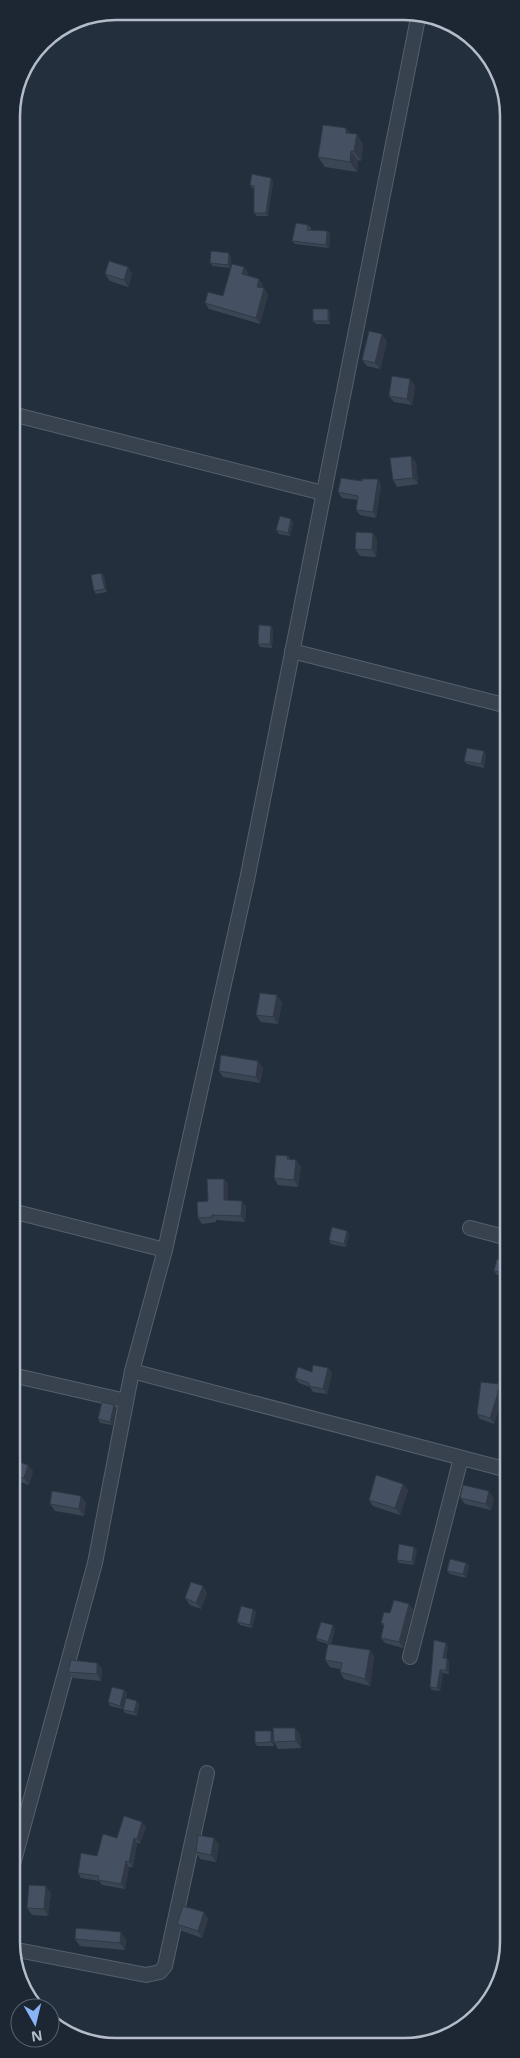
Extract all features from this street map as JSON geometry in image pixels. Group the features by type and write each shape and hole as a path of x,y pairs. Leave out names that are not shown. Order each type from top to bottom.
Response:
{"street":[{"path":"20,1839 95,1563 132,1371 165,1250 248,880 417,21"},
{"path":"20,416 323,493"},
{"path":"292,651 500,704"},
{"path":"20,1213 165,1250"},
{"path":"470,1228 500,1236"},
{"path":"132,1371 500,1468"},
{"path":"20,1378 126,1401"},
{"path":"410,1656 461,1458"},
{"path":"21,1951 146,1975 160,1972 165,1966 207,1773"}],"building":[{"path":"323,125 346,128 346,133 357,134 354,151 351,151 350,162 318,157"},
{"path":"252,174 271,178 266,213 254,213 254,186 250,185"},
{"path":"296,223 308,225 307,230 327,231 326,245 292,241"},
{"path":"211,251 229,253 228,265 210,263"},
{"path":"109,261 128,267 124,280 105,274"},
{"path":"232,264 244,267 242,274 259,279 257,287 264,288 256,318 205,303 208,292 223,296"},
{"path":"313,309 328,309 328,321 313,321"},
{"path":"369,331 382,334 375,363 362,360"},
{"path":"392,376 410,379 407,399 389,396"},
{"path":"411,456 413,478 393,480 390,458"},
{"path":"341,478 362,481 362,479 378,479 373,512 356,510 358,496 338,492"},
{"path":"280,516 291,519 288,533 276,530"},
{"path":"356,532 373,533 372,550 355,549"},
{"path":"101,573 105,589 94,591 91,575"},
{"path":"259,625 271,626 270,644 258,644"},
{"path":"467,748 484,751 481,764 464,761"},
{"path":"260,993 277,995 273,1017 256,1015"},
{"path":"221,1055 258,1061 256,1077 219,1071"},
{"path":"276,1155 288,1156 287,1159 296,1160 294,1180 274,1178"},
{"path":"207,1179 224,1179 224,1200 242,1201 241,1216 212,1215 212,1217 198,1218 197,1202 208,1201"},
{"path":"332,1227 347,1231 344,1244 329,1240"},
{"path":"497,1259 500,1260 500,1272 494,1271"},
{"path":"313,1365 328,1368 323,1389 309,1386 309,1383 295,1378 298,1367 312,1372"},
{"path":"481,1382 499,1384 490,1418 477,1414"},
{"path":"102,1402 114,1405 110,1422 98,1419"},
{"path":"20,1462 28,1465 24,1478 20,1477"},
{"path":"376,1475 403,1484 395,1508 369,1500"},
{"path":"463,1485 489,1491 486,1504 460,1498"},
{"path":"52,1491 81,1496 79,1509 50,1504"},
{"path":"399,1544 414,1547 412,1562 397,1560"},
{"path":"450,1559 466,1563 463,1574 447,1571"},
{"path":"191,1582 203,1586 196,1603 185,1598"},
{"path":"394,1600 409,1604 399,1642 381,1638 384,1624 381,1623 384,1612 390,1613"},
{"path":"241,1606 253,1609 250,1625 237,1622"},
{"path":"321,1622 333,1625 328,1642 316,1638"},
{"path":"434,1640 446,1643 443,1658 447,1658 446,1670 440,1670 437,1688 430,1687"},
{"path":"328,1644 370,1650 365,1679 340,1672 342,1663 325,1660"},
{"path":"71,1660 97,1663 97,1674 68,1672"},
{"path":"112,1687 124,1690 120,1706 108,1702"},
{"path":"126,1698 137,1701 134,1712 123,1710"},
{"path":"273,1728 295,1728 296,1741 274,1742"},
{"path":"255,1731 271,1731 271,1742 255,1743"},
{"path":"124,1816 142,1822 137,1839 134,1838 129,1862 126,1861 121,1884 98,1880 99,1876 78,1873 81,1853 97,1856 103,1834 117,1838"},
{"path":"198,1835 214,1838 211,1855 196,1852"},
{"path":"29,1885 46,1886 44,1909 27,1908"},
{"path":"183,1906 204,1912 198,1931 177,1924"},
{"path":"76,1928 121,1932 120,1943 75,1939"}]}
